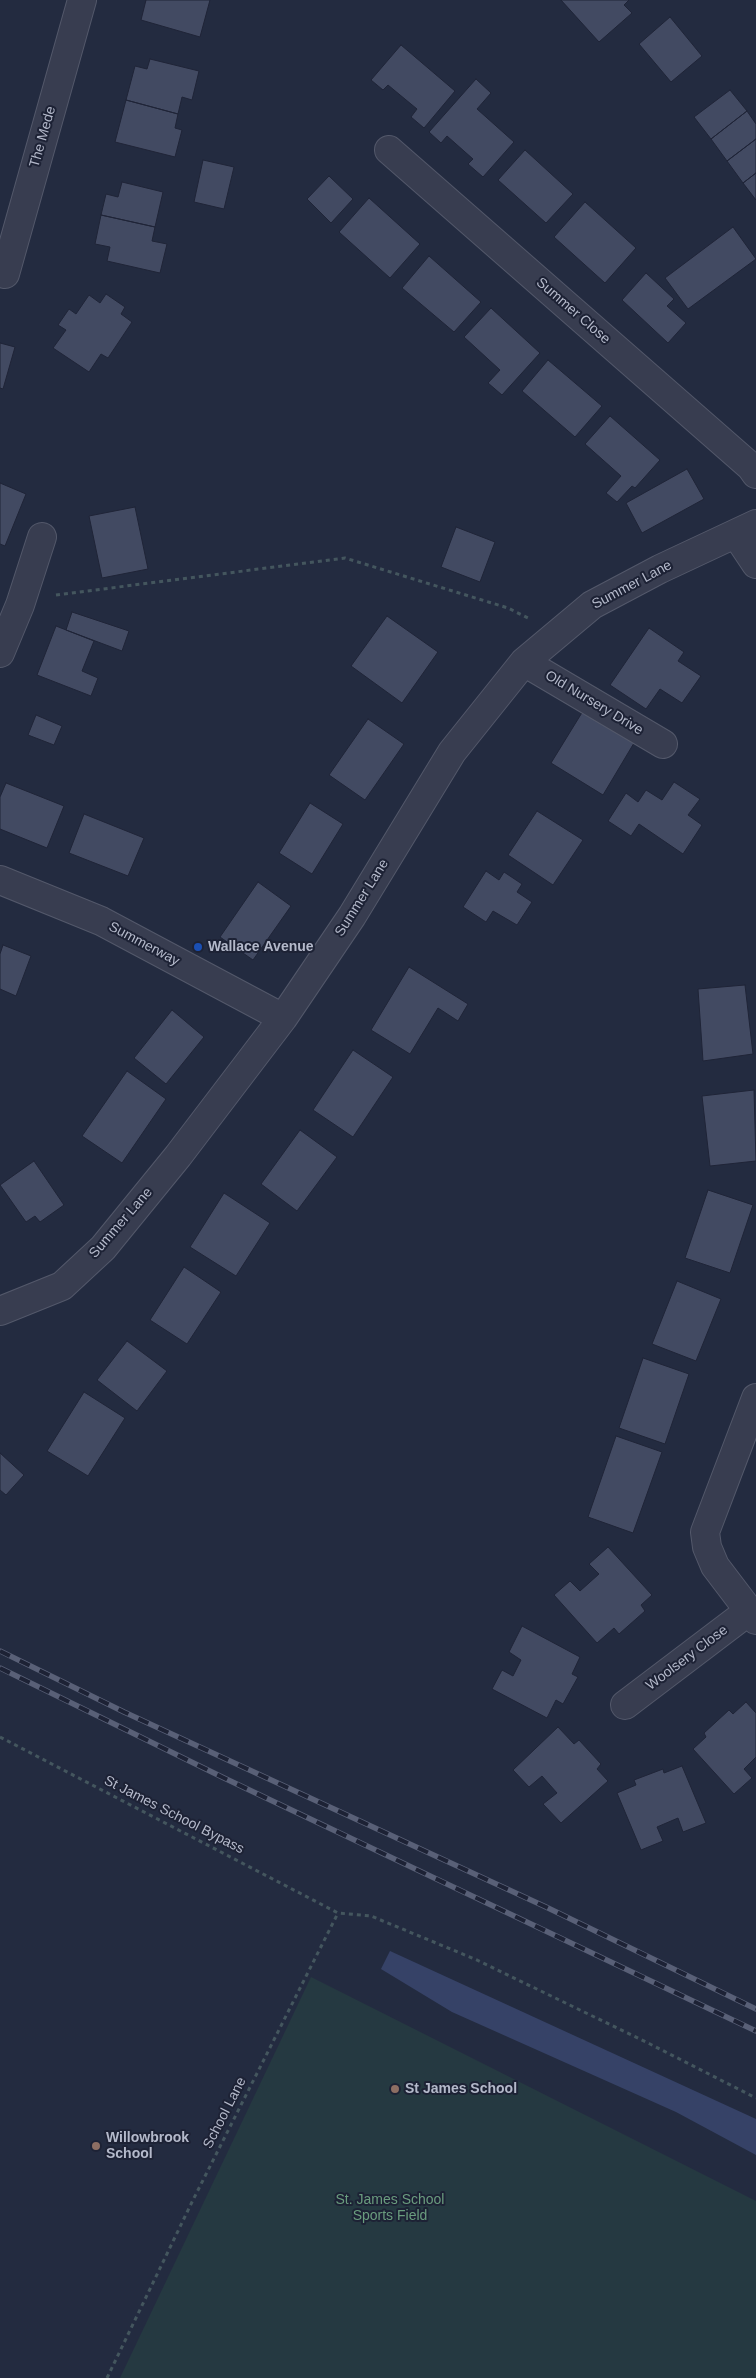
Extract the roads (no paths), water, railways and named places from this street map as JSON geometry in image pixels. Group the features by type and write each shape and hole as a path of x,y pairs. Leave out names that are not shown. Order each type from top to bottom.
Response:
{"street":[{"name":"The Mede","path":"4,274 82,0"},
{"name":"Summer Close","path":"389,150 756,474"},
{"path":"746,529 756,564"},
{"name":"Summer Lane","path":"0,1311 62,1286 103,1248 178,1156 284,1018 352,916 452,752 524,662 592,605 660,569 746,529"},
{"path":"0,653 20,606 42,537"},
{"name":"Old Nursery Drive","path":"524,662 663,744"},
{"name":"Summerway","path":"0,880 101,921 284,1018"},
{"path":"753,1616 715,1566 707,1547 705,1532 756,1398"},
{"name":"Woolsery Close","path":"625,1705 753,1616"}],"water":[{"path":"390,1951 756,2119 756,2155 676,2112 452,2012 381,1969"}],"railway":[{"path":"0,1651 124,1712 546,1907 756,2009"},
{"path":"0,1668 222,1777 756,2031"}],"place":[{"name":"Wallace Avenue","path":"198,947"},
{"name":"St James School","path":"395,2089"},
{"name":"Willowbrook School","path":"96,2146"}],"park label":[{"name":"St. James School Sports Field","path":"390,2208"}]}
